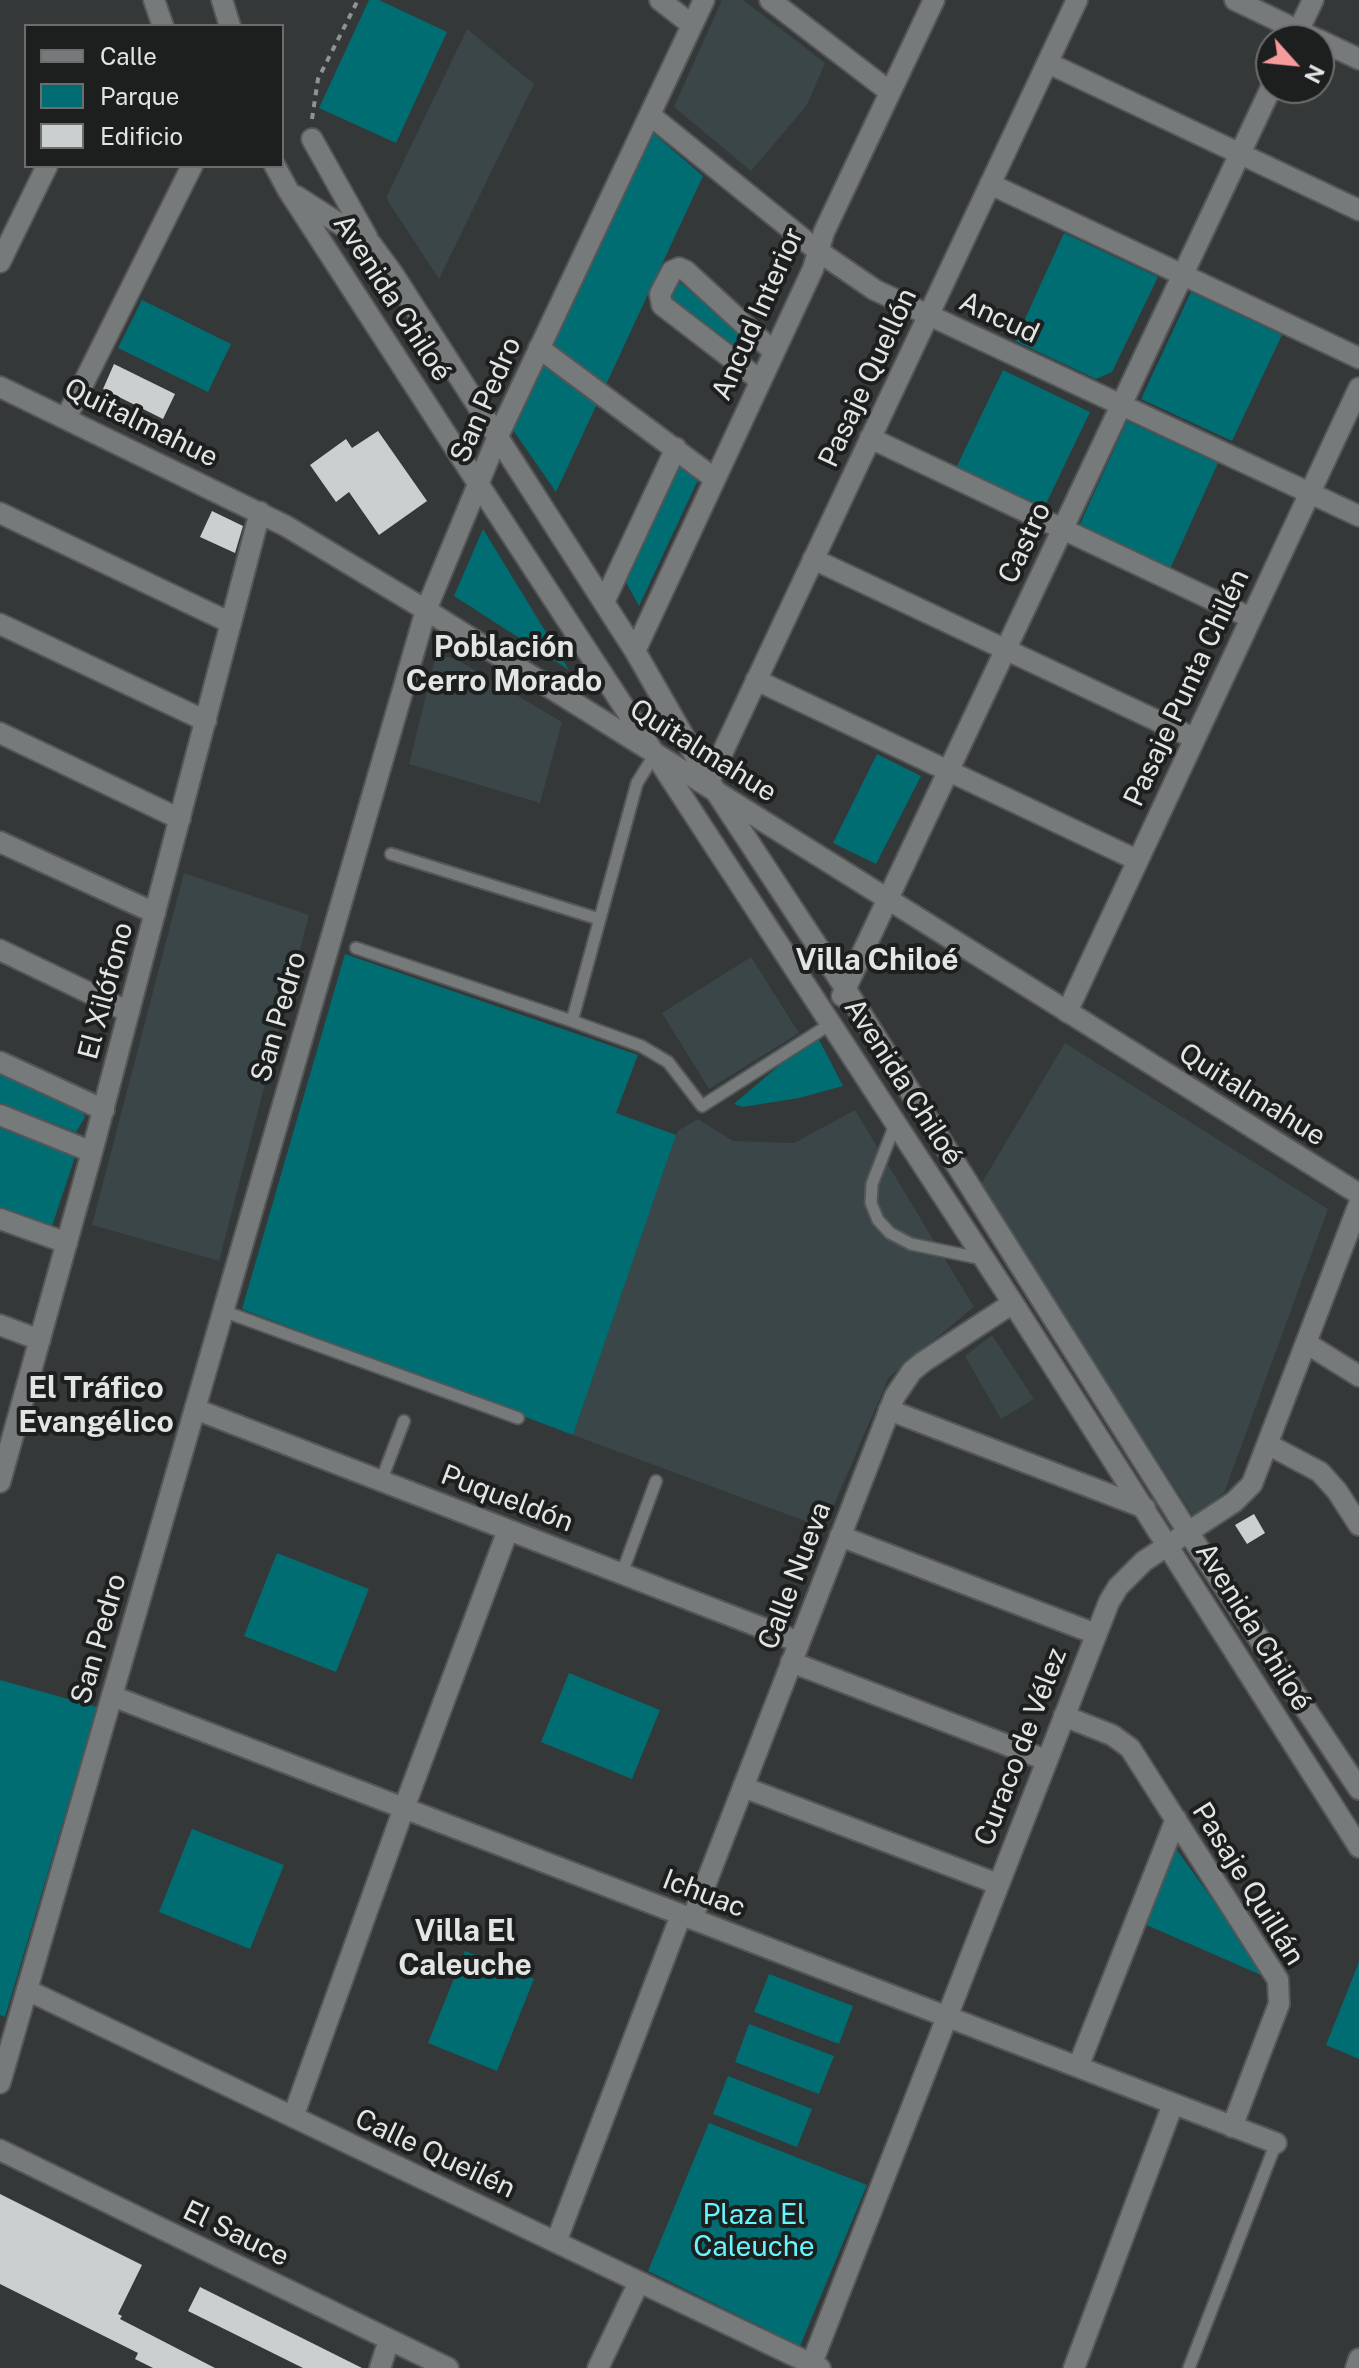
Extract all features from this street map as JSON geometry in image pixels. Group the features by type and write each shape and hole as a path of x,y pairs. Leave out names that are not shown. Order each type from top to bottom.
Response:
{"street":[{"path":"154,0 160,24"},
{"path":"222,0 229,24"},
{"path":"660,0 692,25"},
{"name":"San Pedro","path":"0,2083 426,610 498,436 704,0"},
{"path":"770,0 890,92"},
{"name":"Pasaje Quellón","path":"712,785 756,680 1077,0"},
{"path":"1235,0 1277,24"},
{"path":"1301,24 1313,0"},
{"name":"Ancud Interior","path":"635,651 813,269 824,232 930,2"},
{"path":"1335,48 1359,59"},
{"path":"1048,63 1359,210"},
{"name":"Castro","path":"832,1023 886,899 1263,104"},
{"name":"Ancud","path":"650,115 818,251 875,290 1359,516"},
{"path":"312,139 371,244"},
{"path":"0,262 46,168"},
{"path":"66,418 191,168"},
{"name":"Avenida Chiloé","path":"276,168 479,485 1013,1303 1359,1847"},
{"path":"990,184 1359,358"},
{"name":"Avenida Chiloé","path":"288,190 371,244 604,602 712,785 845,988 1188,1532 1359,1789"},
{"path":"761,381 662,305 660,294 672,271 679,268 686,271 774,352"},
{"path":"539,348 715,479"},
{"name":"Quitalmahue","path":"0,387 260,512 426,610 655,754 712,785 886,899 1359,1194"},
{"name":"Pasaje Punta Chilén","path":"1067,1012 1359,388"},
{"path":"870,438 1251,618"},
{"path":"604,602 676,448"},
{"name":"El Xilófono","path":"0,1482 6,1436 40,1340 104,1110 260,512"},
{"path":"0,513 231,623"},
{"path":"813,559 1194,738"},
{"path":"0,624 206,721"},
{"path":"756,680 1137,860"},
{"path":"0,733 180,819"},
{"path":"0,842 155,913"},
{"path":"0,950 129,1012"},
{"path":"0,1062 104,1110"},
{"path":"0,1115 92,1152"},
{"name":"Curaco de Vélez","path":"814,2367 1046,1760 1118,1587 1137,1567 1168,1544 1245,1493 1259,1472 1359,1204"},
{"path":"0,1219 67,1243"},
{"name":"Calle Nueva","path":"556,2242 743,1787 895,1396 912,1371 1013,1303"},
{"path":"0,1325 40,1340"},
{"path":"1306,1343 1359,1376"},
{"name":"Puqueldón","path":"195,1409 799,1642"},
{"path":"889,1410 1145,1508"},
{"path":"1269,1445 1320,1472 1337,1491 1359,1525"},
{"path":"293,2117 508,1530"},
{"path":"840,1536 1096,1634"},
{"path":"791,1662 1046,1760"},
{"name":"Ichuac","path":"112,1696 1276,2143"},
{"name":"Pasaje Quillán","path":"1064,1716 1125,1743 1274,1971 1280,1989 1279,2004 1232,2127"},
{"path":"743,1787 998,1884"},
{"path":"1078,2067 1176,1819"},
{"name":"Calle Queilén","path":"27,1990 814,2367"},
{"path":"1074,2368 1173,2104"},
{"name":"El Sauce","path":"0,2150 448,2368"},
{"path":"598,2368 639,2282"},
{"path":"380,2368 389,2340"},
{"path":"1356,2368 1359,2359"}],"lane":[{"path":"572,1021 637,783 655,754"},
{"path":"391,854 599,919"},
{"path":"356,948 641,1046 668,1062 702,1106 832,1023"},
{"path":"896,1122 872,1184 871,1203 878,1220 890,1233 911,1244 985,1260"},
{"path":"223,1311 518,1418"},
{"path":"381,1481 404,1421"},
{"path":"622,1573 656,1481"},
{"path":"1189,2368 1276,2143"}],"path":[{"path":"312,139 312,112 318,79 358,0"}],"shaded area":[{"path":"722,0 743,0 825,63 807,105 751,171 674,107"},
{"path":"467,29 534,84 439,279 386,198"},
{"path":"436,655 454,658 562,722 540,803 409,764"},
{"path":"184,873 309,915 219,1261 92,1225"},
{"path":"751,957 799,1033 709,1089 662,1013"},
{"path":"1065,1043 1328,1209 1224,1493 1194,1517 980,1186"},
{"path":"855,1110 974,1307 889,1377 824,1528 573,1435 679,1130 698,1119 733,1141 794,1143"},
{"path":"992,1335 1034,1399 1001,1419 965,1356"}],"green space":[{"path":"369,0 379,0 447,32 396,143 319,108"},
{"path":"652,132 703,176 556,492 513,430"},
{"path":"1064,233 1158,277 1112,372 1096,379 1015,341"},
{"path":"678,281 745,336 735,354 667,301"},
{"path":"1191,292 1282,335 1232,441 1141,399"},
{"path":"142,300 231,344 208,392 118,348"},
{"path":"1003,370 1090,412 1042,512 955,470"},
{"path":"1127,421 1218,463 1170,569 1079,526"},
{"path":"680,463 698,480 639,606 623,577"},
{"path":"483,529 569,670 454,596"},
{"path":"877,754 921,776 876,864 833,843"},
{"path":"345,954 638,1055 616,1113 676,1135 573,1435 242,1309"},
{"path":"816,1034 843,1086 799,1098 743,1107 734,1104"},
{"path":"0,1069 79,1106 85,1117 76,1132 0,1103"},
{"path":"0,1128 75,1157 52,1226 0,1210"},
{"path":"277,1553 369,1589 336,1672 244,1636"},
{"path":"569,1673 660,1710 632,1779 541,1742"},
{"path":"0,1680 97,1707 5,2017 0,2015"},
{"path":"192,1829 284,1865 250,1949 159,1912"},
{"path":"1174,1846 1261,1967 1261,1975 1142,1923"},
{"path":"465,1951 534,1979 497,2071 428,2043"},
{"path":"1359,1962 1359,2059 1326,2045"},
{"path":"769,1974 853,2006 839,2044 754,2012"},
{"path":"749,2024 834,2056 819,2094 735,2062"},
{"path":"728,2076 812,2109 797,2147 713,2114"},
{"name":"Plaza El Caleuche","path":"709,2123 867,2185 800,2346 648,2271"}],"building":[{"path":"114,364 175,394 163,419 103,389"},
{"path":"378,431 427,501 379,535 349,492 336,502 310,465 346,439 352,448"},
{"path":"212,511 243,526 235,553 200,537"},
{"path":"1254,1514 1265,1533 1247,1544 1235,1525"},
{"path":"0,2194 142,2265 118,2314 122,2316 120,2319 215,2368 153,2368 135,2359 138,2353 0,2284"},
{"path":"200,2287 362,2368 303,2368 188,2311"}],"district":[{"name":"Población Cerro Morado","path":"504,665"},
{"name":"Villa Chiloé","path":"877,961"},
{"name":"El Tráfico Evangélico","path":"96,1406"},
{"name":"Villa El Caleuche","path":"465,1949"}]}
